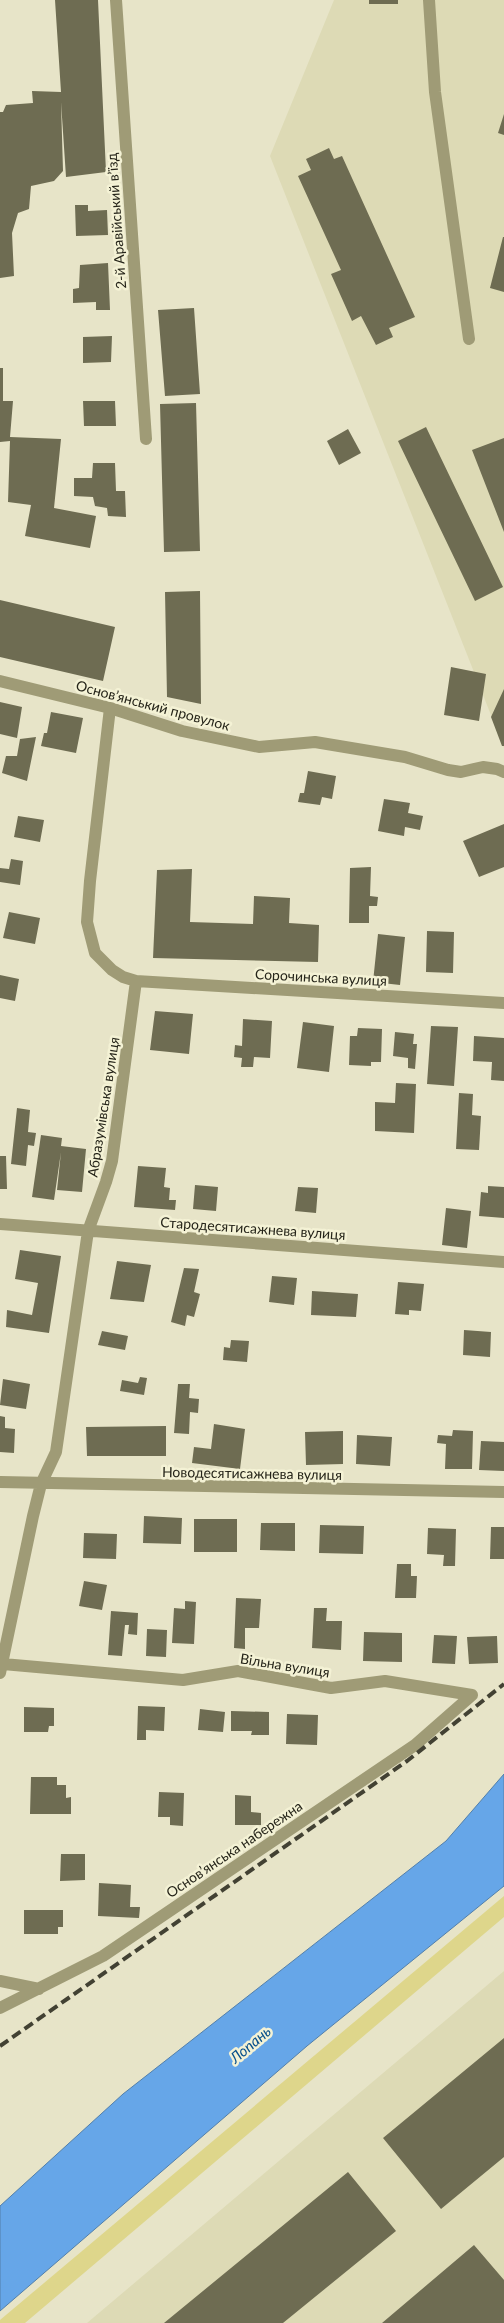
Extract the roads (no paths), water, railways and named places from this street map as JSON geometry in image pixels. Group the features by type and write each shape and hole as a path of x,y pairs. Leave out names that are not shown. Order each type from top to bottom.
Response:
{"street":[{"name":"2-й Аравійський в’їзд","path":"116,0 146,439"},
{"path":"429,0 435,92 470,339"},
{"name":"Основ’янський провулок","path":"0,681 110,708 182,731 259,747 315,742 405,757 454,771 461,772 482,767 497,768 504,772"},
{"path":"110,708 87,922 96,953 112,970 123,977 136,981"},
{"name":"Сорочинська вулиця","path":"136,981 504,1003"},
{"name":"Абразумівська вулиця","path":"2,1669 33,1516 41,1484 56,1452 88,1231 112,1161 136,981"},
{"name":"Стародесятисажнева вулиця","path":"0,1224 504,1262"},
{"name":"Новодесятисажнева вулиця","path":"0,1482 504,1492"},
{"name":"Вільна вулиця","path":"2,1669 183,1680 238,1671 331,1688 385,1680 472,1695"},
{"name":"Основ’янська набережна","path":"0,2008 103,1956 415,1745 472,1695"},
{"path":"0,1980 39,1988"}],"water":[{"name":"Лопань","path":"504,1774 504,1886 307,2046 0,2311 0,2206 123,2094 446,1841"}],"railway":[{"path":"0,2046 407,1761 504,1684"}]}
